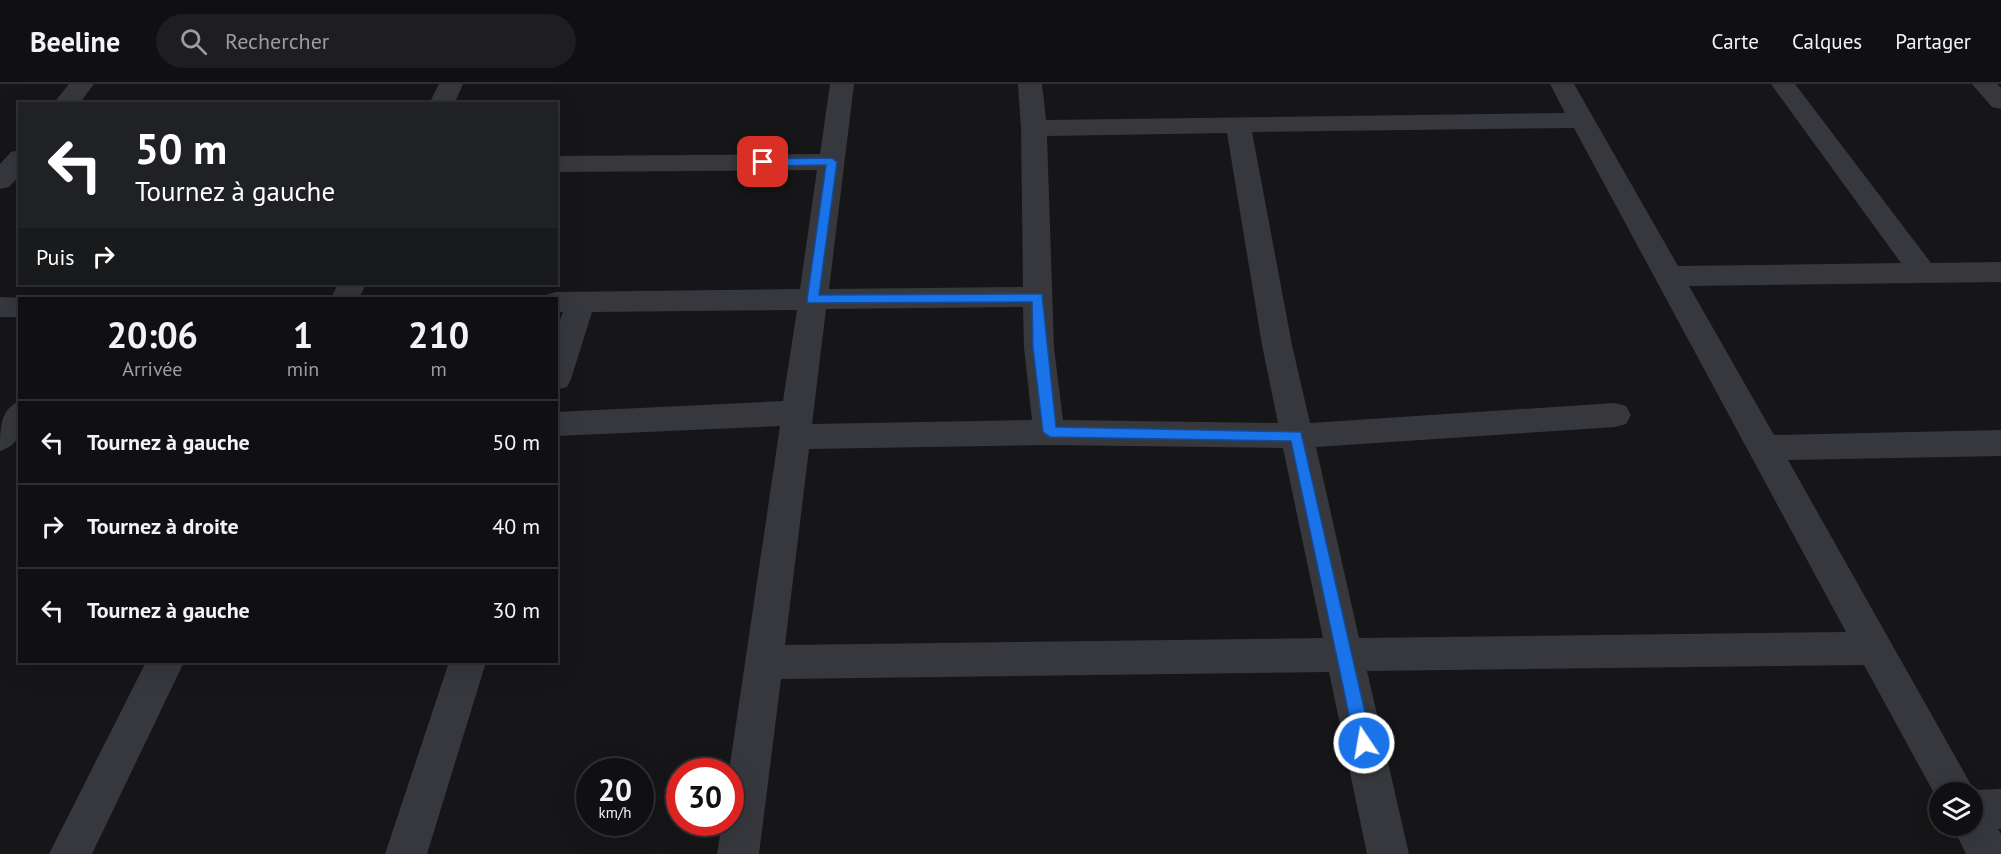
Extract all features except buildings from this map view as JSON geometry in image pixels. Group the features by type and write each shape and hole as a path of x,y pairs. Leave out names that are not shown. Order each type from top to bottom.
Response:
{"street":[{"path":"67,102 82,84"},
{"path":"442,102 451,84"},
{"path":"738,854 842,84"},
{"path":"1030,84 1034,128 1040,348 1050,432"},
{"path":"1562,84 1949,782"},
{"path":"1783,84 1924,274"},
{"path":"1984,84 2001,102"},
{"path":"1034,128 1582,120"},
{"path":"1238,126 1276,345 1388,854"},
{"path":"558,164 832,162"},
{"path":"1667,276 2001,272"},
{"path":"558,367 569,302 1038,297"},
{"path":"0,307 18,307"},
{"path":"0,438 18,416"},
{"path":"558,424 796,425 1296,436 1615,416"},
{"path":"1763,448 2001,443"},
{"path":"764,662 1875,648"},
{"path":"70,854 165,663"},
{"path":"406,854 467,663"},
{"path":"1983,810 2001,809"},
{"path":"1979,836 1989,854"}],"route":[{"path":"763,162 832,162 813,300 1038,297 1040,348 1050,432 1296,436 1364,743"}]}
